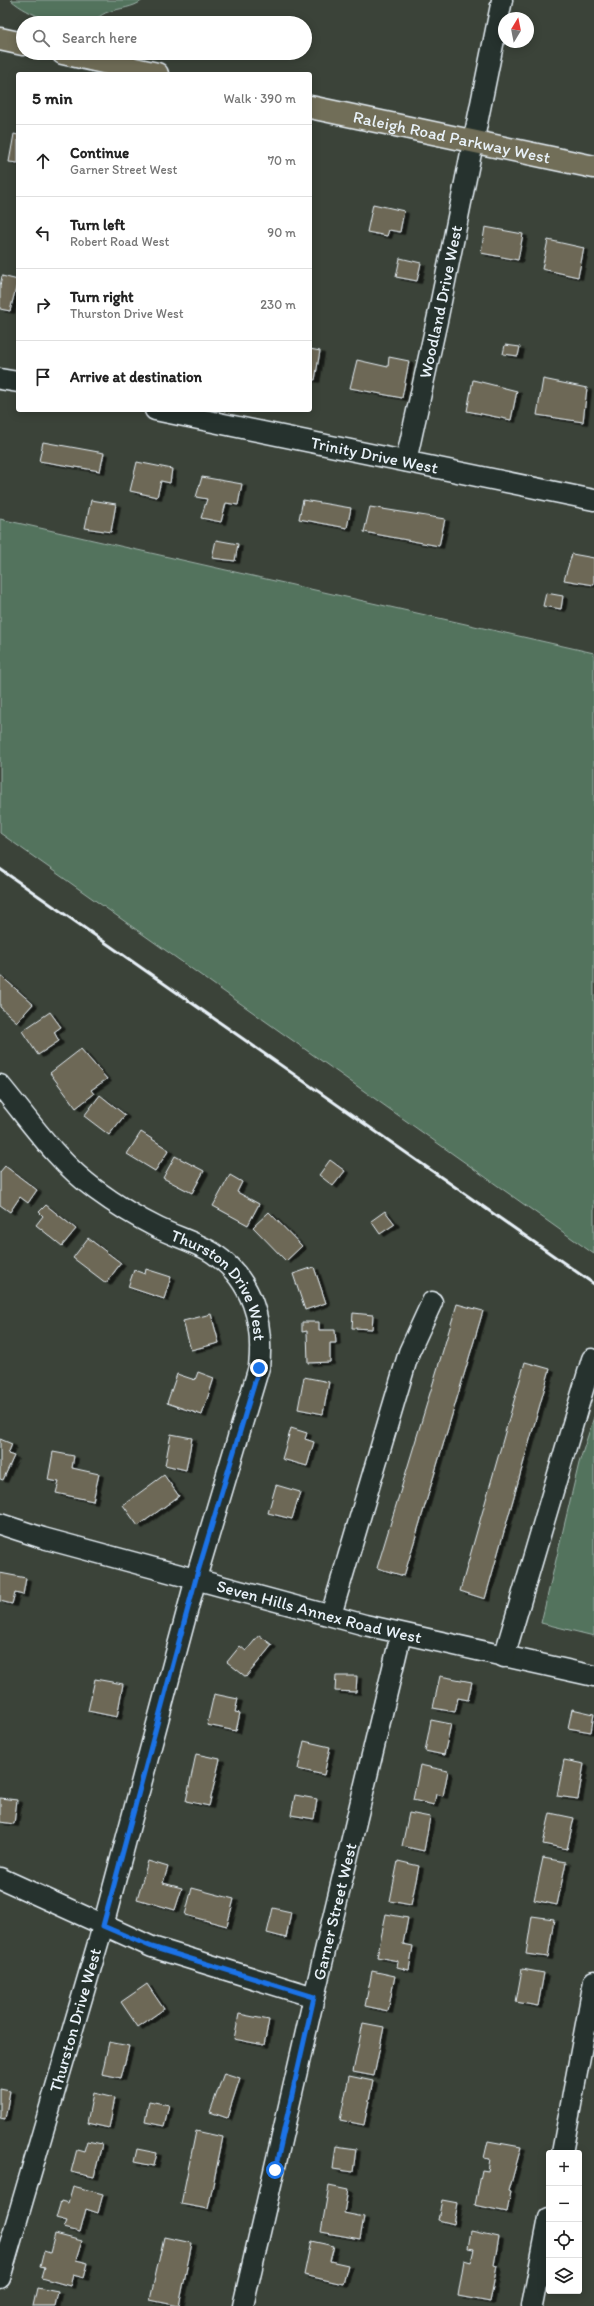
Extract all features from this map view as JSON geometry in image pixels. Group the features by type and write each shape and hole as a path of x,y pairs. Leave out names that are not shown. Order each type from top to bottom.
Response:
{"main road":[{"path":"0,39 16,42"},
{"path":"94,60 148,72"},
{"name":"Raleigh Road Parkway West","path":"312,107 594,167"}],"street":[{"name":"Woodland Drive West","path":"406,461 438,316 502,0"},
{"path":"0,379 16,382"},
{"name":"Trinity Drive West","path":"165,412 594,500"},
{"name":"Thurston Drive West","path":"0,1085 69,1168 95,1189 127,1212 213,1253 229,1267 243,1283 253,1302 260,1325 261,1347 259,1368 196,1578 103,1926 0,2278"},
{"path":"331,1615 409,1352 432,1302"},
{"path":"504,1657 592,1360"},
{"name":"Seven Hills Annex Road West","path":"0,1524 43,1538 401,1634 594,1676"},
{"name":"Garner Street West","path":"243,2306 314,1997 401,1634"},
{"path":"0,1878 152,1947 314,1997"},
{"path":"563,2150 594,1981"},
{"path":"532,2306 548,2222"}],"green space":[{"path":"11,0 143,0 139,3 105,13 101,16 38,16 18,6"},
{"path":"0,519 594,653 594,1254 0,833"},
{"path":"594,1417 594,1636 541,1623 579,1463"}],"building":[{"path":"14,134 16,134 16,163 9,162"},
{"path":"373,204 404,211 400,232 389,230 387,236 367,232"},
{"path":"485,227 523,234 518,260 481,253"},
{"path":"548,240 584,248 578,277 542,269"},
{"path":"400,258 421,263 417,281 396,277"},
{"path":"2,276 16,280 16,288 10,311 0,309 0,286"},
{"path":"505,345 520,347 518,356 503,354"},
{"path":"312,349 320,351 315,380 312,379"},
{"path":"389,357 409,361 402,398 350,388 357,360 388,367"},
{"path":"543,379 587,388 583,422 537,415"},
{"path":"473,380 517,391 511,420 467,411"},
{"path":"43,442 104,453 100,471 39,461"},
{"path":"137,462 172,469 170,483 161,481 157,497 130,491"},
{"path":"202,477 242,484 238,505 226,503 221,522 201,518 207,499 196,497"},
{"path":"91,500 116,504 111,532 85,528"},
{"path":"303,500 351,508 347,528 299,519"},
{"path":"370,507 445,519 439,546 364,532"},
{"path":"216,540 238,544 235,561 212,558"},
{"path":"572,554 594,558 594,585 564,580"},
{"path":"546,593 563,596 561,609 543,606"},
{"path":"0,975 33,1004 17,1022 0,1007"},
{"path":"50,1012 61,1027 54,1032 59,1041 38,1055 22,1031"},
{"path":"81,1049 107,1079 91,1090 94,1094 76,1108 50,1073"},
{"path":"100,1095 125,1115 109,1135 84,1116"},
{"path":"141,1132 169,1150 155,1171 127,1154"},
{"path":"175,1156 204,1171 192,1193 163,1178"},
{"path":"330,1160 345,1171 333,1186 319,1175"},
{"path":"5,1166 37,1190 28,1203 20,1197 10,1212 0,1205 0,1172"},
{"path":"230,1175 242,1182 237,1192 259,1204 248,1225 213,1206"},
{"path":"46,1205 76,1229 62,1246 36,1225 43,1216 39,1212"},
{"path":"385,1211 395,1224 380,1234 371,1221"},
{"path":"269,1212 302,1246 286,1261 253,1227"},
{"path":"88,1238 121,1263 106,1283 73,1258"},
{"path":"314,1267 326,1303 305,1310 293,1274"},
{"path":"146,1269 171,1277 164,1299 128,1287 134,1270 145,1274"},
{"path":"457,1304 483,1311 404,1576 377,1568"},
{"path":"353,1313 373,1315 372,1329 352,1328"},
{"path":"211,1314 219,1343 191,1350 183,1321"},
{"path":"302,1322 319,1322 319,1330 335,1330 336,1343 330,1343 330,1362 308,1363 307,1331 302,1332"},
{"path":"525,1362 550,1369 485,1599 460,1591"},
{"path":"198,1372 214,1378 202,1415 167,1403 177,1374 195,1380"},
{"path":"304,1377 329,1382 323,1414 298,1409"},
{"path":"291,1428 307,1433 305,1439 314,1442 307,1466 282,1459"},
{"path":"171,1434 192,1438 186,1470 165,1465"},
{"path":"0,1439 12,1444 8,1454 14,1456 3,1480 0,1479"},
{"path":"53,1452 74,1456 72,1468 99,1474 93,1501 56,1493 59,1482 48,1480"},
{"path":"164,1475 179,1496 138,1526 123,1505"},
{"path":"276,1485 300,1492 292,1519 268,1513"},
{"path":"0,1573 26,1578 23,1595 15,1593 12,1604 0,1601"},
{"path":"259,1635 272,1645 246,1677 227,1662 240,1646 246,1651"},
{"path":"336,1676 357,1676 356,1692 335,1691"},
{"path":"440,1676 472,1682 468,1700 458,1698 455,1712 433,1708"},
{"path":"95,1679 123,1684 117,1717 88,1711"},
{"path":"214,1694 238,1699 235,1712 240,1713 236,1731 207,1725"},
{"path":"572,1709 594,1714 591,1732 568,1728"},
{"path":"431,1720 451,1724 444,1755 425,1751"},
{"path":"304,1741 330,1747 324,1775 298,1769"},
{"path":"196,1754 220,1759 209,1806 186,1801"},
{"path":"564,1760 584,1764 578,1799 557,1796"},
{"path":"420,1765 448,1771 443,1796 436,1794 434,1805 413,1800"},
{"path":"295,1795 317,1799 314,1819 291,1815"},
{"path":"0,1798 17,1800 14,1824 0,1822"},
{"path":"409,1813 430,1817 424,1851 402,1846"},
{"path":"550,1813 574,1818 567,1849 543,1844"},
{"path":"543,1858 566,1862 557,1905 534,1900"},
{"path":"148,1861 168,1867 163,1883 182,1888 175,1910 137,1899"},
{"path":"398,1861 419,1866 411,1905 390,1901"},
{"path":"192,1888 234,1899 227,1926 185,1915"},
{"path":"273,1908 291,1912 286,1938 267,1933"},
{"path":"386,1914 408,1918 403,1944 413,1946 409,1970 397,1967 398,1961 377,1957"},
{"path":"532,1916 554,1919 548,1957 526,1954"},
{"path":"522,1969 544,1973 538,2006 516,2002"},
{"path":"372,1971 395,1976 388,2011 365,2006"},
{"path":"147,1984 164,2009 138,2027 121,2002"},
{"path":"239,2014 269,2020 264,2045 234,2039"},
{"path":"363,2023 384,2027 374,2076 353,2072"},
{"path":"109,2042 129,2046 121,2078 102,2074"},
{"path":"224,2073 240,2078 227,2118 210,2112"},
{"path":"349,2076 373,2081 364,2125 340,2120"},
{"path":"0,2089 10,2091 5,2119 0,2118"},
{"path":"93,2093 115,2098 109,2128 87,2123"},
{"path":"149,2101 169,2105 164,2126 145,2122"},
{"path":"196,2131 223,2137 208,2209 181,2204"},
{"path":"87,2141 102,2144 94,2177 71,2172 77,2149 84,2151"},
{"path":"488,2141 521,2147 509,2191 511,2192 507,2212 475,2205 482,2170 488,2171 490,2159 484,2158"},
{"path":"336,2146 356,2149 353,2172 333,2169"},
{"path":"137,2149 157,2153 154,2166 134,2162"},
{"path":"73,2186 103,2194 98,2213 86,2209 80,2232 64,2228 67,2221 56,2218 61,2201 68,2203"},
{"path":"329,2186 348,2190 344,2213 364,2217 360,2239 321,2232"},
{"path":"442,2200 458,2203 454,2224 438,2220"},
{"path":"471,2231 499,2237 494,2265 497,2266 490,2302 458,2296 464,2260 471,2262 474,2249 468,2248"},
{"path":"55,2234 82,2241 76,2260 88,2263 84,2278 73,2275 70,2286 42,2278 45,2268 40,2267 44,2251 50,2253"},
{"path":"164,2237 192,2243 179,2306 150,2300"},
{"path":"311,2241 334,2246 330,2261 348,2265 343,2284 304,2275"},
{"path":"37,2288 58,2292 55,2306 33,2306"}],"railway":[{"path":"0,869 594,1284"}],"route":[{"path":"259,1368 249,1397 196,1578 119,1860 103,1926 152,1947 314,1997 275,2170"}]}
